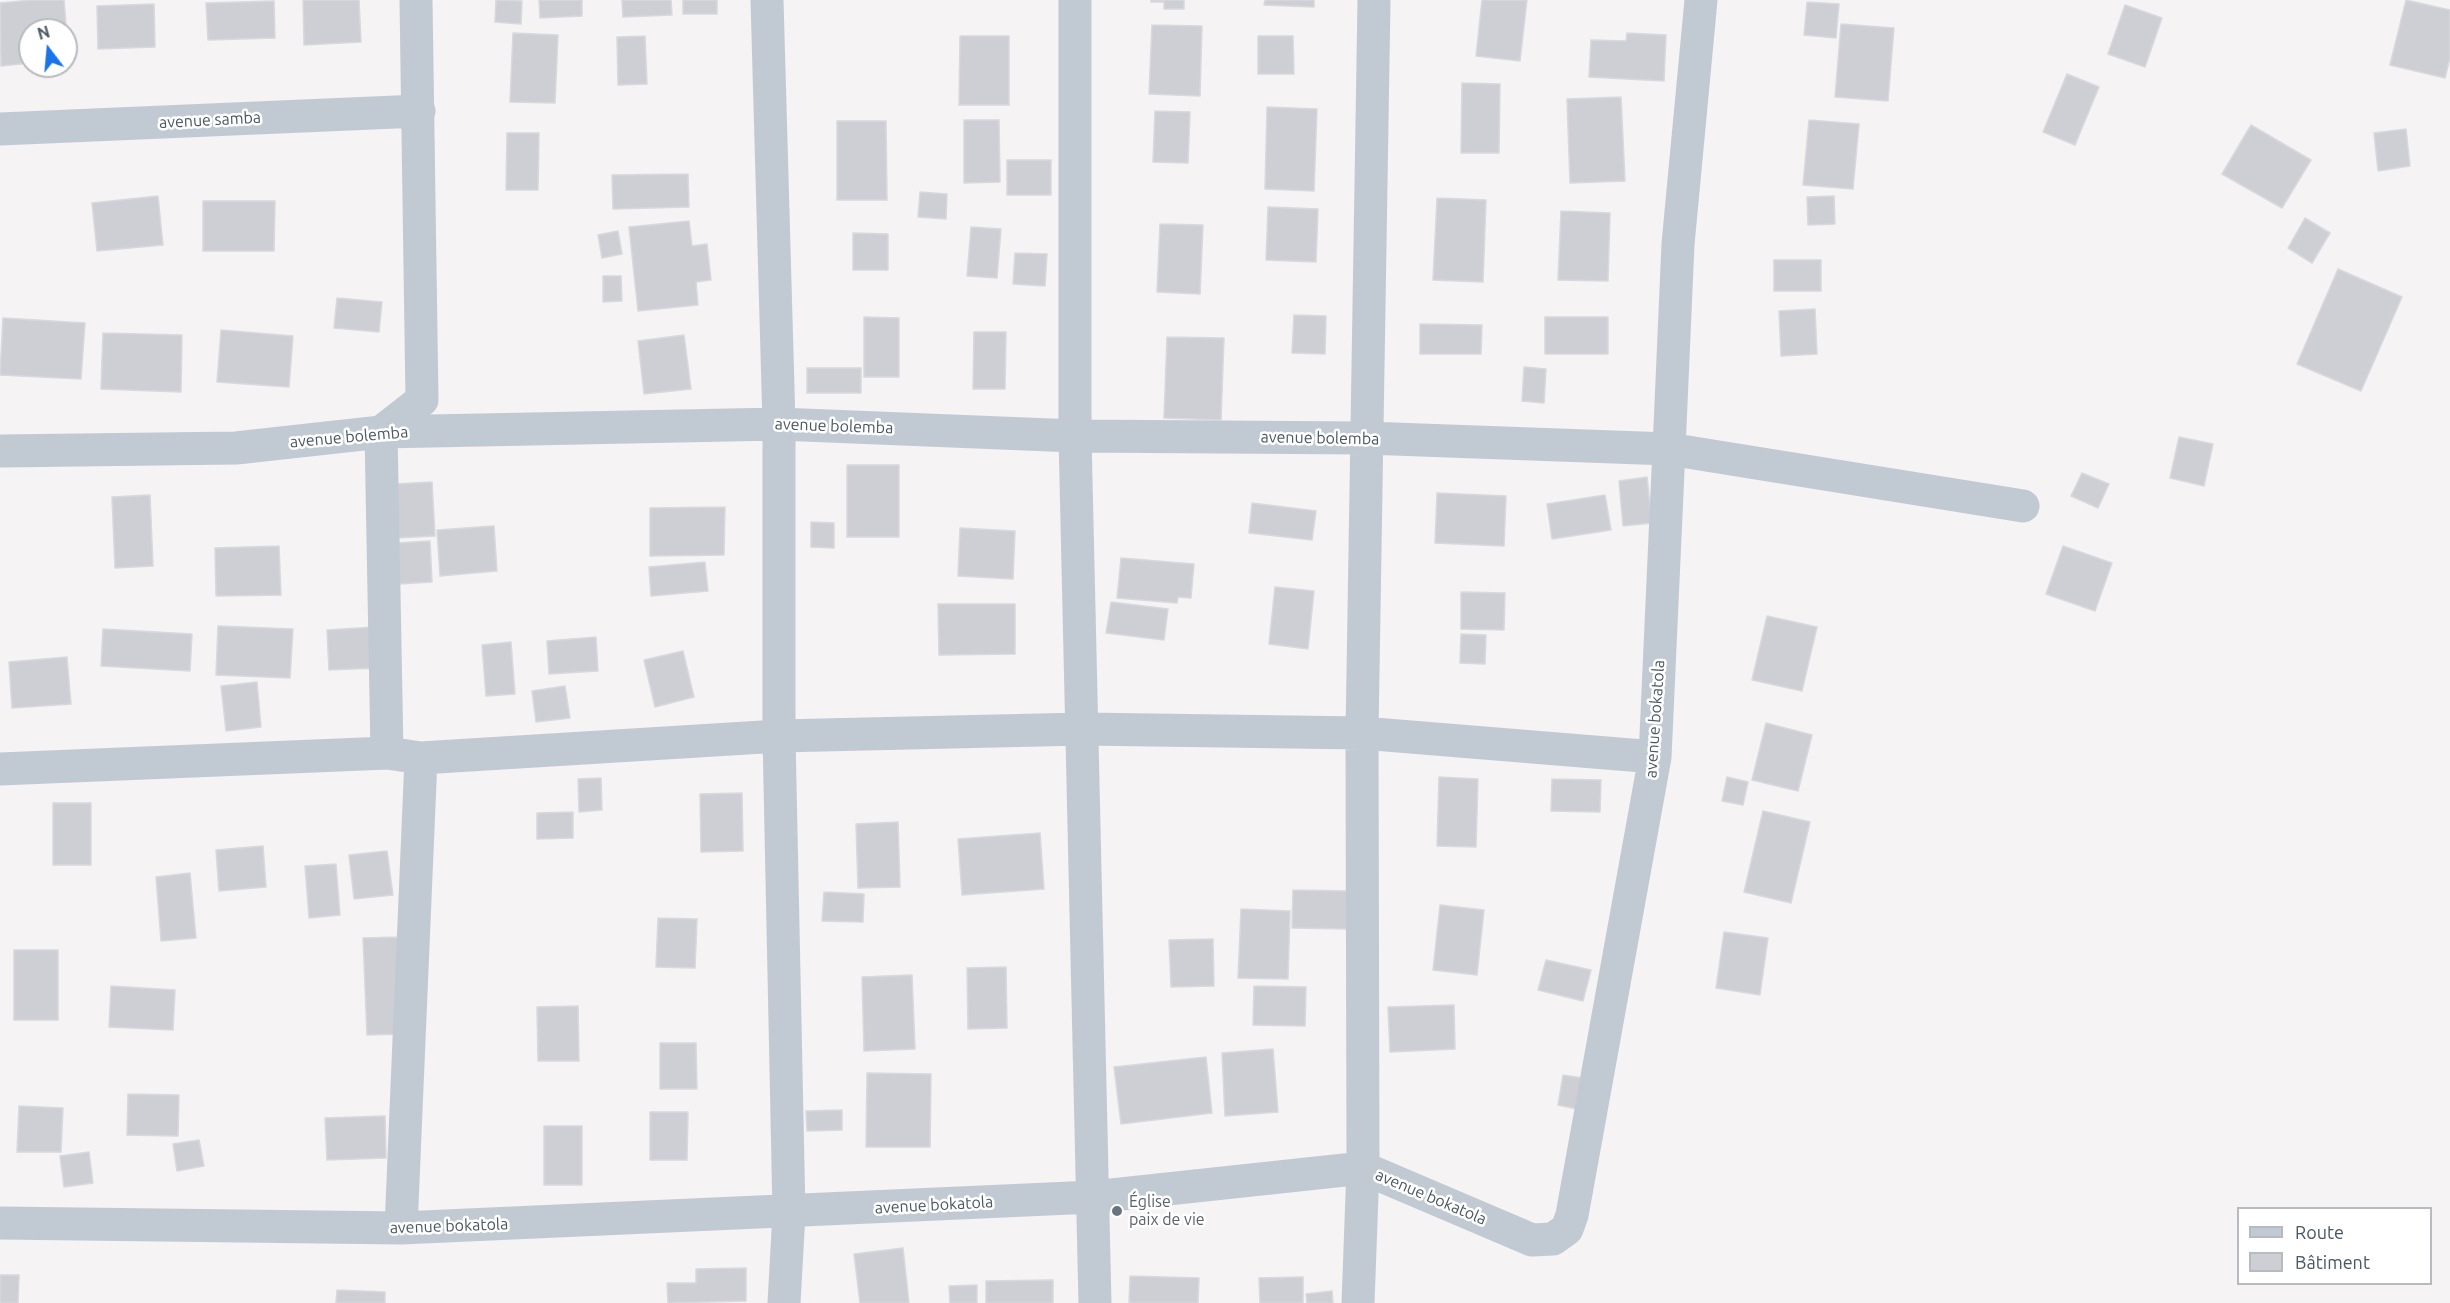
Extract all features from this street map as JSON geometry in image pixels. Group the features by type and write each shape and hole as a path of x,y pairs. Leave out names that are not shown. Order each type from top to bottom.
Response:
{"street":[{"path":"387,753 381,432 422,400 416,0"},
{"path":"767,0 779,424 779,736 789,1212 784,1303"},
{"path":"1075,0 1075,436 1095,1303"},
{"path":"1358,1303 1363,1168 1362,733 1374,0"},
{"name":"avenue bokatola","path":"0,1223 401,1228 1094,1197 1363,1168 1532,1240 1553,1239 1567,1228 1572,1215 1655,756 1678,244 1701,0"},
{"name":"avenue samba","path":"0,129 419,111"},
{"name":"avenue bolemba","path":"0,451 236,448 381,432 779,424 1075,436 1366,438 1669,449"},
{"path":"1669,449 2023,506"},
{"path":"0,769 387,753 421,758 779,736 1083,729 1362,733 1655,756"},
{"path":"401,1228 421,758"}],"building":[{"path":"64,0 66,18 18,18 18,64 1,66 0,3"},
{"path":"303,0 359,0 361,42 304,45"},
{"path":"496,0 522,1 521,24 495,22"},
{"path":"539,0 582,0 582,16 540,18"},
{"path":"622,0 671,0 672,15 623,17"},
{"path":"683,0 717,0 717,14 683,14"},
{"path":"1151,0 1184,0 1184,9 1164,9 1164,2 1151,2"},
{"path":"1265,0 1314,0 1314,7 1264,5"},
{"path":"1482,0 1527,0 1520,61 1476,56"},
{"path":"2406,0 2450,10 2450,58 2445,78 2390,65"},
{"path":"274,1 275,38 208,40 206,3"},
{"path":"1807,2 1839,4 1836,38 1804,35"},
{"path":"154,4 155,47 98,49 97,6"},
{"path":"2125,5 2162,18 2145,67 2108,54"},
{"path":"1841,24 1894,28 1888,101 1835,97"},
{"path":"1152,25 1202,26 1200,96 1149,94"},
{"path":"513,33 558,35 555,103 510,102"},
{"path":"1627,33 1666,35 1664,81 1589,77 1591,40 1626,41"},
{"path":"645,36 647,84 618,85 617,37"},
{"path":"960,36 1009,36 1009,105 959,105"},
{"path":"1258,36 1293,36 1294,74 1258,74"},
{"path":"2067,74 2099,87 2075,145 2043,132"},
{"path":"1462,83 1500,84 1499,153 1461,153"},
{"path":"1621,97 1625,181 1570,183 1567,99"},
{"path":"1267,107 1317,109 1314,191 1265,189"},
{"path":"1155,111 1190,112 1188,163 1153,162"},
{"path":"964,120 999,120 1000,182 964,183"},
{"path":"1809,120 1859,124 1853,189 1803,185"},
{"path":"837,121 886,121 887,200 837,200"},
{"path":"2251,125 2311,160 2282,208 2222,174"},
{"path":"2406,129 2410,166 2378,171 2374,133"},
{"path":"507,133 539,133 538,190 506,190"},
{"path":"1007,160 1051,160 1051,195 1007,195"},
{"path":"688,174 689,207 613,209 612,175"},
{"path":"920,192 947,194 946,219 918,217"},
{"path":"158,196 163,245 97,251 92,203"},
{"path":"1834,196 1835,224 1808,225 1807,197"},
{"path":"1437,198 1486,200 1483,282 1433,280"},
{"path":"203,201 275,201 274,251 203,251"},
{"path":"1268,207 1318,209 1316,262 1266,260"},
{"path":"1561,211 1610,213 1608,281 1558,280"},
{"path":"2305,218 2330,233 2312,263 2288,248"},
{"path":"689,221 692,246 707,244 711,280 696,282 698,305 638,311 629,227"},
{"path":"1160,224 1203,225 1200,294 1157,292"},
{"path":"971,227 1001,229 997,278 967,276"},
{"path":"618,231 622,254 602,258 598,235"},
{"path":"853,233 888,234 888,270 853,270"},
{"path":"1015,253 1047,254 1045,286 1013,284"},
{"path":"1774,260 1821,260 1821,291 1774,291"},
{"path":"2338,269 2402,297 2361,391 2297,364"},
{"path":"603,276 621,276 622,301 603,302"},
{"path":"337,298 382,302 379,332 334,328"},
{"path":"1815,309 1817,354 1781,356 1779,311"},
{"path":"1294,315 1326,316 1325,354 1292,353"},
{"path":"864,317 899,318 899,377 864,377"},
{"path":"1545,317 1608,317 1608,354 1545,354"},
{"path":"3,318 85,323 81,379 0,375"},
{"path":"1420,324 1482,325 1481,354 1420,354"},
{"path":"221,330 293,336 289,387 217,382"},
{"path":"974,332 1006,332 1005,389 973,389"},
{"path":"103,333 182,335 181,392 101,389"},
{"path":"684,335 691,389 644,394 638,341"},
{"path":"1167,337 1224,338 1221,420 1164,418"},
{"path":"1524,367 1546,369 1544,403 1522,401"},
{"path":"807,368 861,368 861,393 807,393"},
{"path":"2179,437 2213,444 2204,486 2170,478"},
{"path":"847,465 899,465 899,537 847,537"},
{"path":"2082,473 2109,484 2098,508 2071,496"},
{"path":"1647,477 1652,523 1623,526 1619,481"},
{"path":"432,482 435,536 397,538 395,484"},
{"path":"1437,493 1506,496 1504,546 1435,543"},
{"path":"150,495 153,566 115,568 112,497"},
{"path":"1605,495 1611,530 1552,539 1547,504"},
{"path":"1252,503 1316,511 1312,540 1249,533"},
{"path":"725,507 724,555 650,556 650,508"},
{"path":"811,522 834,523 834,548 811,547"},
{"path":"494,526 497,571 440,576 437,530"},
{"path":"960,528 1015,531 1013,579 958,576"},
{"path":"430,541 432,582 399,584 396,543"},
{"path":"279,546 281,595 216,596 215,548"},
{"path":"2063,546 2112,563 2095,611 2046,594"},
{"path":"1121,558 1194,564 1191,598 1178,597 1177,603 1117,598"},
{"path":"705,562 708,591 651,596 649,567"},
{"path":"1275,587 1314,591 1308,649 1269,644"},
{"path":"1461,592 1505,593 1504,630 1461,629"},
{"path":"1111,602 1168,609 1164,640 1106,633"},
{"path":"938,604 1015,604 1015,654 939,655"},
{"path":"1767,616 1817,627 1802,691 1752,680"},
{"path":"218,626 293,629 290,678 216,675"},
{"path":"375,627 377,668 329,670 327,630"},
{"path":"103,629 192,634 190,671 101,666"},
{"path":"1461,634 1486,635 1485,664 1460,663"},
{"path":"596,637 598,671 549,674 547,641"},
{"path":"511,642 515,694 486,696 482,645"},
{"path":"683,651 694,697 655,707 644,660"},
{"path":"67,657 71,704 12,708 9,662"},
{"path":"257,682 261,727 226,731 221,686"},
{"path":"565,686 570,718 536,722 532,691"},
{"path":"1766,723 1812,735 1798,791 1752,780"},
{"path":"1439,777 1478,779 1476,847 1437,846"},
{"path":"1727,777 1748,782 1743,805 1722,801"},
{"path":"601,778 602,810 579,812 578,779"},
{"path":"1552,779 1601,780 1600,812 1551,811"},
{"path":"742,793 743,851 701,852 700,794"},
{"path":"53,803 91,803 91,865 53,865"},
{"path":"1763,811 1810,822 1791,903 1744,892"},
{"path":"573,812 573,838 537,839 537,813"},
{"path":"898,822 900,887 858,888 856,824"},
{"path":"1040,833 1044,889 962,895 958,839"},
{"path":"263,846 266,887 219,891 216,850"},
{"path":"387,851 393,895 354,899 349,855"},
{"path":"336,864 340,915 309,918 305,866"},
{"path":"190,873 196,938 161,941 156,877"},
{"path":"1293,890 1349,891 1348,929 1292,928"},
{"path":"824,892 864,894 863,922 822,921"},
{"path":"1440,905 1484,910 1477,975 1433,970"},
{"path":"1241,909 1290,911 1288,979 1238,978"},
{"path":"658,918 697,919 695,968 656,967"},
{"path":"1724,932 1768,938 1760,995 1716,988"},
{"path":"399,937 403,1034 367,1035 363,938"},
{"path":"1213,939 1214,986 1171,987 1169,940"},
{"path":"14,950 58,950 58,1020 14,1020"},
{"path":"1546,960 1591,970 1583,1001 1538,990"},
{"path":"1006,967 1007,1028 968,1029 967,968"},
{"path":"912,975 915,1049 864,1051 862,977"},
{"path":"111,986 175,990 173,1030 109,1027"},
{"path":"1254,986 1306,987 1305,1026 1253,1025"},
{"path":"1454,1005 1455,1049 1390,1052 1388,1007"},
{"path":"578,1006 579,1061 538,1061 537,1007"},
{"path":"660,1043 696,1043 697,1089 660,1089"},
{"path":"1273,1049 1278,1112 1225,1116 1222,1053"},
{"path":"1206,1057 1212,1113 1121,1124 1114,1067"},
{"path":"867,1073 931,1074 930,1147 866,1147"},
{"path":"1563,1075 1583,1078 1577,1109 1558,1105"},
{"path":"128,1094 179,1095 178,1136 127,1135"},
{"path":"19,1106 63,1108 61,1152 17,1152"},
{"path":"842,1110 842,1130 807,1131 806,1111"},
{"path":"650,1112 688,1112 687,1160 650,1160"},
{"path":"385,1116 386,1158 327,1160 325,1118"},
{"path":"544,1126 582,1126 582,1185 544,1185"},
{"path":"199,1140 204,1166 177,1171 173,1144"},
{"path":"89,1152 93,1183 64,1187 60,1156"},
{"path":"903,1248 909,1303 860,1303 854,1254"},
{"path":"746,1268 746,1301 668,1303 667,1283 696,1283 696,1269"},
{"path":"0,1275 19,1275 18,1303 0,1303"},
{"path":"1130,1276 1199,1278 1198,1303 1129,1303"},
{"path":"1303,1277 1303,1303 1260,1303 1259,1278"},
{"path":"1053,1280 1053,1303 986,1303 986,1281"},
{"path":"977,1285 977,1303 950,1303 949,1286"},
{"path":"337,1290 385,1292 385,1303 336,1303"},
{"path":"1332,1291 1333,1303 1307,1303 1306,1294"}],"place":[{"name":"Église paix de vie","path":"1117,1211"}]}
